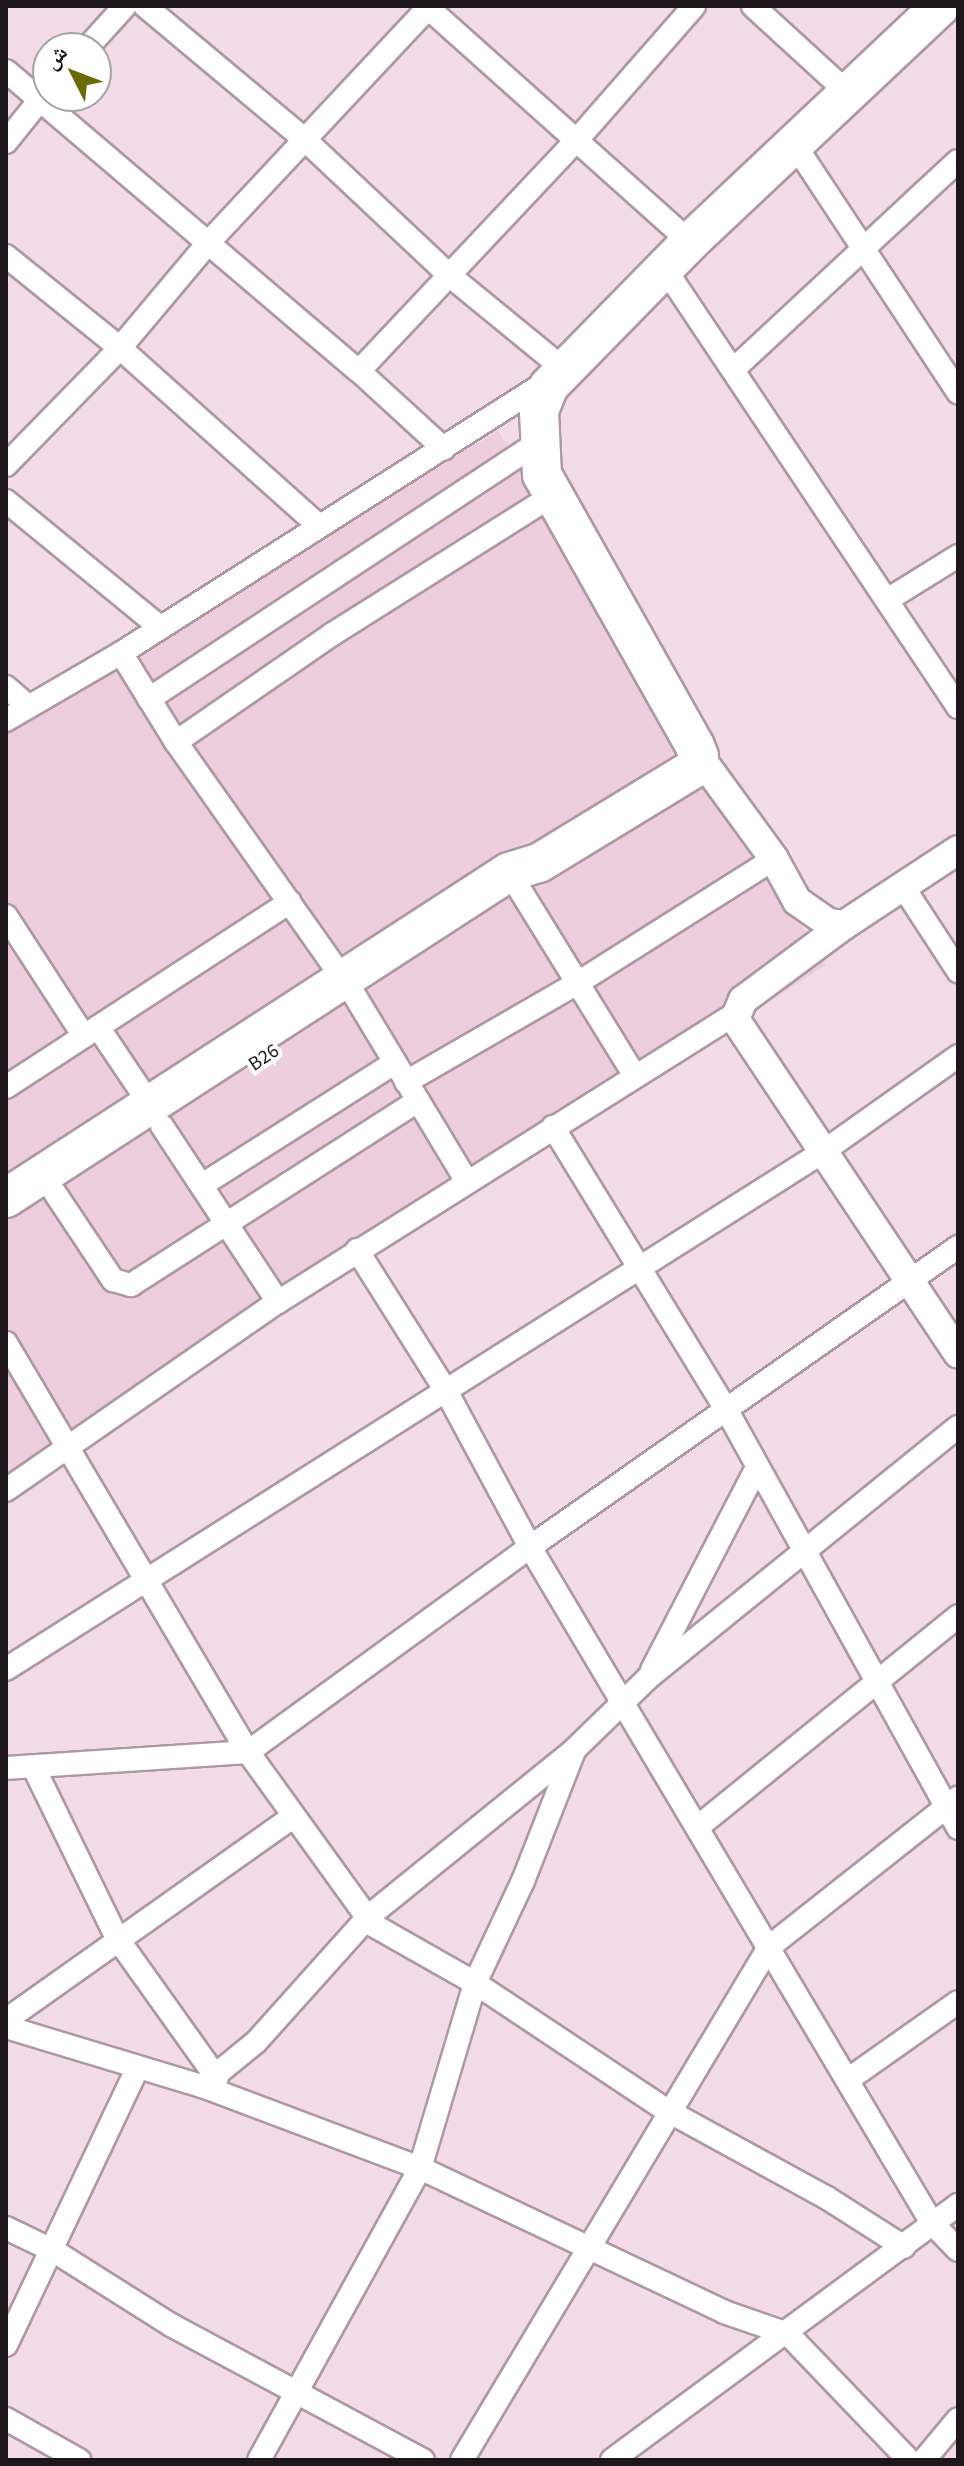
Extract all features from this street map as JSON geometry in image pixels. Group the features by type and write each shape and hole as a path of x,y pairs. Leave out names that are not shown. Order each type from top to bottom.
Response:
{"highway":[{"path":"699,756 552,496 537,443 539,411 549,386 793,142 940,6"},
{"name":"B26","path":"6,1225 55,1193 157,1116 349,988 522,874 682,779 699,756"},
{"name":"B26","path":"6,1198 157,1116"}],"street":[{"path":"101,32 125,6"},
{"path":"6,720 161,628 565,370 449,275 304,139 145,6"},
{"path":"359,371 576,141 694,6"},
{"path":"753,6 847,92"},
{"path":"955,6 958,11"},
{"path":"6,465 120,348 208,243 428,7 576,141 678,256 735,368 958,707"},
{"path":"6,71 32,88"},
{"path":"6,142 32,109"},
{"path":"62,112 444,449"},
{"path":"793,142 958,392"},
{"path":"735,368 958,161"},
{"path":"6,256 120,348 318,525"},
{"path":"149,699 537,443"},
{"path":"176,742 331,635 552,496"},
{"path":"6,501 161,628"},
{"path":"887,600 958,556"},
{"path":"121,653 176,742 349,988 466,1180"},
{"path":"6,687 28,706"},
{"path":"699,756 774,859 797,901 815,917 844,925"},
{"path":"6,1490 69,1450 357,1250 735,1014 743,1000 844,925 958,850"},
{"path":"202,1185 406,1082 576,984 774,859"},
{"path":"522,874 576,984 635,1076"},
{"path":"902,885 958,971"},
{"path":"6,1087 290,902"},
{"path":"6,916 157,1116 278,1302"},
{"path":"735,1014 958,1354"},
{"path":"6,1669 824,1151 958,1056"},
{"path":"55,1193 121,1286 131,1285 227,1225 406,1082"},
{"path":"553,1127 726,1409 756,1469 808,1553 877,1684 952,1803 958,1828"},
{"path":"6,1768 248,1752 530,1547 958,1247"},
{"path":"357,1250 445,1389 530,1547 625,1700 932,2223 958,2250"},
{"path":"6,1343 142,1581 248,1752 368,1917 386,1935 475,1983 668,2111 827,2198 904,2247"},
{"path":"209,2082 368,1917 574,1750 649,1677 808,1553 958,1427"},
{"path":"649,1677 756,1469"},
{"path":"699,1826 958,1616"},
{"path":"259,2460 420,2168 475,1983 523,1881 574,1750"},
{"path":"34,1768 117,1938 209,2082"},
{"path":"462,2460 668,2111 769,1947 952,1803"},
{"path":"6,2020 117,1938 293,1817"},
{"path":"849,2079 958,2002"},
{"path":"6,2027 137,2069 209,2082 420,2168 724,2312 788,2334 909,2460"},
{"path":"6,2345 54,2251 137,2069"},
{"path":"612,2460 788,2334 958,2205"},
{"path":"6,2228 54,2251 171,2325 423,2460"},
{"path":"6,2419 79,2460"},
{"path":"924,2460 955,2427"}],"shaded area":[{"path":"498,431 826,965 6,1492 6,677 42,707"}]}
